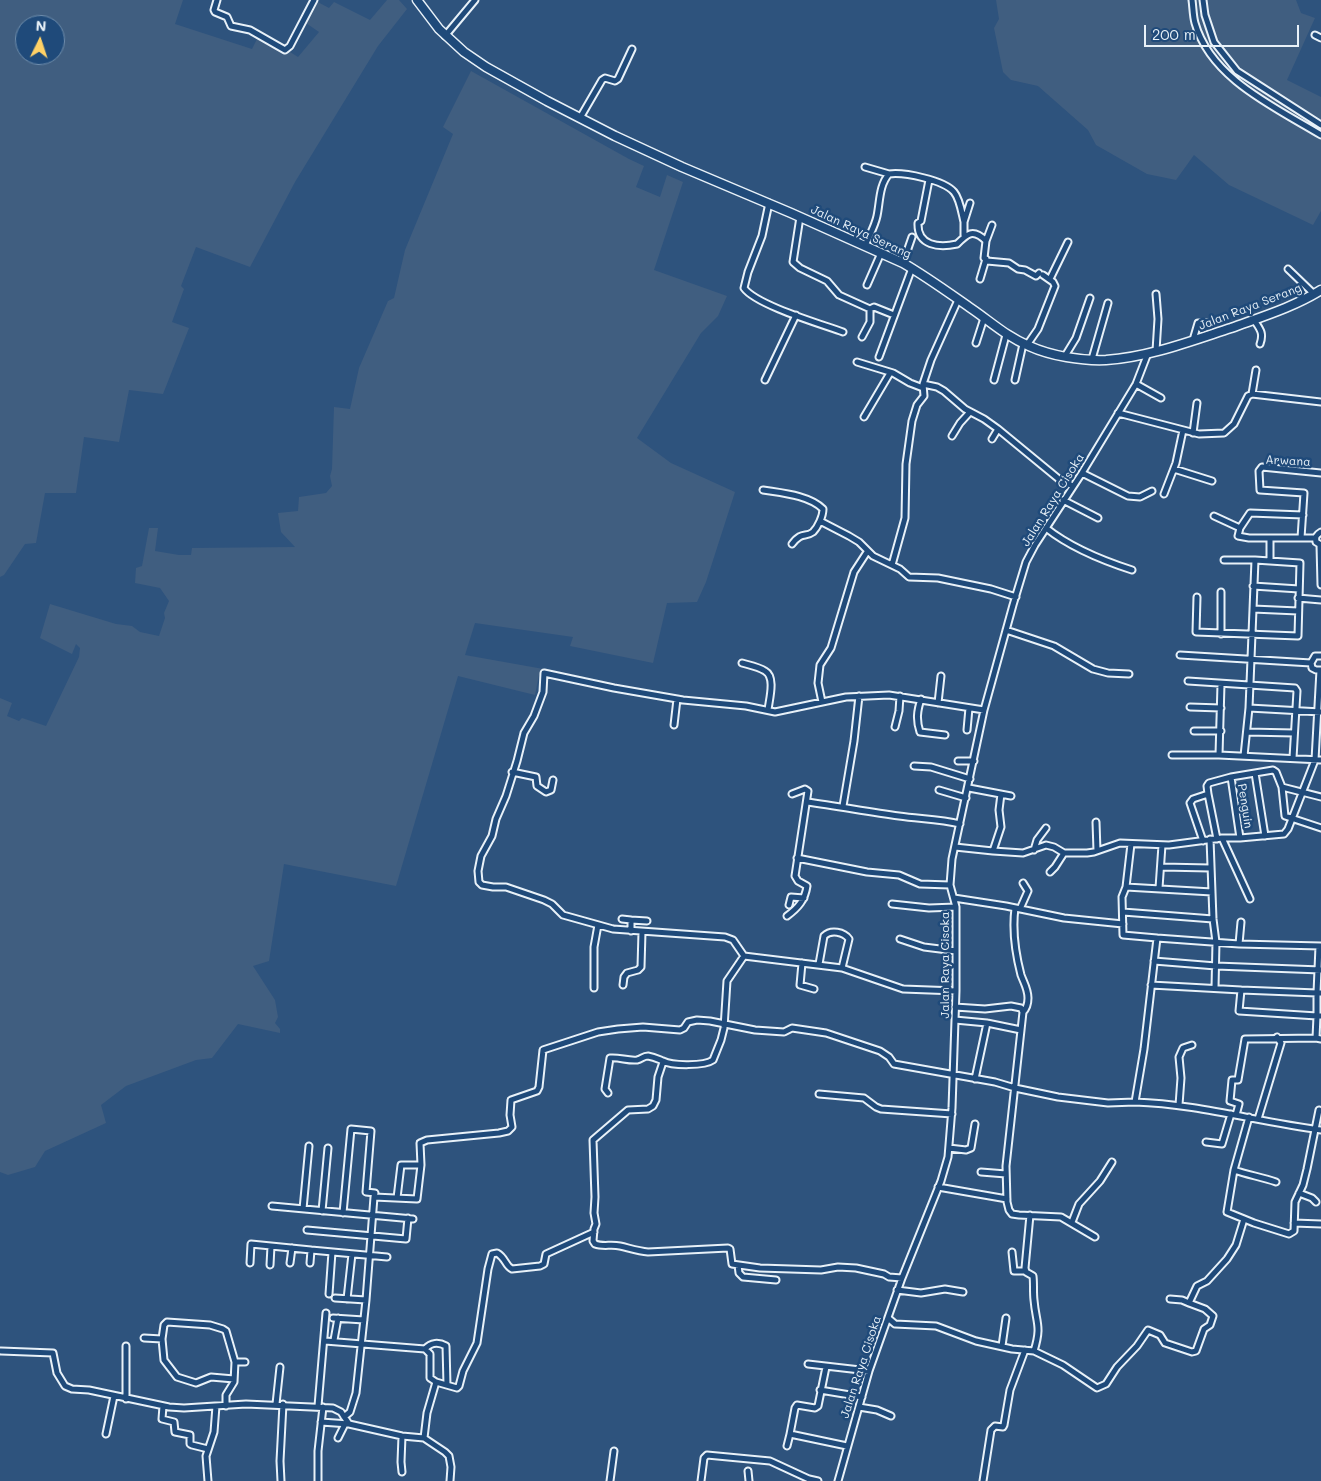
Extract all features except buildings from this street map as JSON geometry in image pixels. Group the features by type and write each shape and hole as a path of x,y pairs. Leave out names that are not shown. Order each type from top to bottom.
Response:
{"highway":[{"name":"Jalan Raya Serang","path":"417,0 445,36 486,67 580,118 682,167 903,263 929,278 1006,335 1025,344 1065,356 1106,360 1152,352 1254,320 1302,301 1318,292"}],"street":[{"path":"217,0 215,12 230,19 230,25 250,30 285,50 290,46 314,0"},
{"path":"445,36 475,0"},
{"path":"1192,0 1195,23 1208,52 1237,83 1321,135"},
{"path":"1203,0 1205,15 1214,42 1237,71 1321,125"},
{"path":"580,118 602,80 605,78 615,81 618,79 632,49"},
{"path":"1256,94 1261,87"},
{"path":"865,167 889,174 908,175 941,184 954,192 964,222"},
{"path":"865,246 877,217 880,196 889,174"},
{"path":"929,180 921,221 918,223 917,231 920,237 934,246 946,247 957,244 964,235 964,222 970,203"},
{"path":"768,204 762,236 744,288 748,294 754,297 843,332"},
{"path":"800,217 794,258 796,265 827,281 840,295 870,309 874,307 894,316"},
{"path":"980,279 986,260 984,254 986,241 992,225"},
{"path":"964,235 977,235 986,241"},
{"path":"903,263 912,237"},
{"path":"1050,279 1068,242"},
{"path":"866,285 881,252"},
{"path":"986,260 1009,263 1018,270 1025,270 1036,276 1041,274 1050,279 1055,286 1038,329 1025,344 1015,380"},
{"path":"879,357 912,268"},
{"path":"1288,269 1318,292"},
{"name":"Jalan Raya Cisoka","path":"838,1481 869,1371 897,1290 946,1165 952,1114 956,991 956,907 950,885 955,847 984,710 1026,562 1136,384 1152,352 1158,319 1156,294"},
{"path":"1065,356 1076,338 1090,298"},
{"path":"892,565 905,518 906,464 909,435 915,408 924,396 923,386 931,360 958,300"},
{"path":"1092,359 1108,303"},
{"path":"862,337 870,322 870,309"},
{"path":"765,380 796,314"},
{"path":"976,343 984,318"},
{"path":"1254,320 1262,332 1263,336 1260,344"},
{"path":"1193,340 1198,323 1208,323"},
{"path":"994,380 1006,335"},
{"path":"857,362 899,375 910,383 938,387 970,412 998,429 1060,480 1073,486"},
{"path":"1252,394 1256,370"},
{"path":"864,416 890,373"},
{"path":"1136,384 1161,398"},
{"path":"1118,412 1193,433 1211,435 1224,434 1234,424 1248,396 1252,394 1321,402"},
{"path":"1193,433 1198,403"},
{"path":"952,436 970,412"},
{"path":"992,439 998,429"},
{"path":"1164,494 1174,469 1183,430"},
{"name":"Arwana","path":"1301,538 1304,493 1260,490 1259,470 1262,467 1321,473"},
{"path":"1174,469 1212,481"},
{"path":"1082,473 1128,496 1140,498 1152,490"},
{"path":"762,490 812,502 823,510 820,521 812,532 801,535 792,544"},
{"path":"1064,500 1098,518"},
{"path":"1303,514 1250,513 1240,528 1238,536 1315,538"},
{"path":"1214,516 1240,528"},
{"path":"820,521 859,542 873,556 913,578 938,578 992,589 1016,597"},
{"path":"1046,528 1061,540 1099,559 1132,570"},
{"path":"1315,538 1321,532"},
{"path":"1270,538 1270,561"},
{"path":"1315,538 1316,542 1320,545 1321,585"},
{"path":"822,702 817,676 820,665 831,648 854,572 867,552"},
{"path":"1197,597 1196,632 1298,636 1300,564 1255,560 1224,560"},
{"path":"1244,756 1249,708 1255,560"},
{"path":"1253,586 1299,589"},
{"path":"1221,592 1221,634"},
{"path":"1298,598 1321,600"},
{"path":"1254,609 1298,611"},
{"path":"1006,630 1054,646 1092,669 1108,673 1129,674"},
{"path":"1180,655 1311,663"},
{"path":"955,847 992,852 1024,853 1046,845 1064,853 1087,853 1120,843 1162,844 1284,834 1315,760 1319,735 1320,670 1312,668 1311,663 1315,656 1321,656"},
{"path":"742,663 765,670 769,674 771,681 768,710"},
{"path":"956,991 902,989 842,968 744,956 733,940 725,937 631,931 598,925 563,915 552,904 544,900 506,887 493,887 482,884 479,882 478,872 481,856 492,836 496,819 506,796 524,733 534,716 543,692 544,672 614,688 677,699 768,710 782,711 859,696 900,696 984,710"},
{"path":"938,703 941,676"},
{"path":"1188,681 1296,688 1293,758"},
{"path":"1219,755 1221,684"},
{"path":"843,806 854,742 859,696"},
{"path":"895,727 900,696"},
{"path":"674,726 677,699"},
{"path":"921,699 917,711 920,732 944,735"},
{"path":"1190,707 1221,708"},
{"path":"967,730 969,708"},
{"path":"1249,708 1319,712"},
{"path":"1194,731 1221,731"},
{"path":"1247,732 1294,733"},
{"path":"1172,755 1219,755 1321,760"},
{"path":"958,760 974,761"},
{"path":"914,766 931,767 970,779"},
{"path":"1250,899 1219,838 1208,794 1207,786 1209,783 1230,777 1273,770 1276,772 1282,787 1286,816 1321,828"},
{"path":"512,772 536,777 537,786 546,792 551,790 553,780"},
{"path":"1255,773 1265,836"},
{"name":"Penguin","path":"1230,777 1240,838"},
{"path":"1282,787 1321,797"},
{"path":"969,788 1011,796"},
{"path":"786,916 796,909 804,898 807,886 798,881 795,876 807,802 807,790 802,789 792,794"},
{"path":"939,790 966,798"},
{"path":"992,852 1001,827 1001,794"},
{"path":"1202,841 1190,803 1193,799 1208,794"},
{"path":"807,802 843,806 895,816 930,818 960,824"},
{"path":"1096,822 1097,850"},
{"path":"1034,850 1046,828"},
{"path":"1210,839 1210,868 1216,942 1215,988"},
{"path":"1131,844 1126,886 1122,897 1123,935 1239,944 1320,946 1318,1038 1245,1038 1238,1080 1232,1080 1230,1101 1239,1104 1222,1144 1206,1142"},
{"path":"1159,888 1162,867 1162,844"},
{"path":"1050,872 1064,853"},
{"path":"797,858 867,872 899,875 920,884 950,885"},
{"path":"1162,867 1210,868"},
{"path":"1022,883 1028,891 1018,909 1013,925 1014,941 1028,999 1026,1009 1023,1012 1020,1030 1015,1088 1011,1106 1006,1174 1009,1210 1012,1214 1061,1217 1096,1237"},
{"path":"1126,886 1212,892"},
{"path":"789,905 791,897 804,898"},
{"path":"954,898 1064,918 1124,924"},
{"path":"892,904 930,908 956,907"},
{"path":"1123,912 1213,919"},
{"path":"622,919 647,921"},
{"path":"631,920 631,931"},
{"path":"1239,944 1241,922"},
{"path":"594,988 594,947 598,925"},
{"path":"623,985 624,977 627,973 638,970 641,967 642,932"},
{"path":"819,964 824,936 827,932 843,933 849,939 842,968"},
{"path":"1135,1102 1144,1049 1157,938"},
{"path":"900,939 924,947 956,951"},
{"path":"608,1093 605,1089 610,1058 637,1060 645,1056 656,1058 663,1062 679,1064 710,1062 716,1054 724,1024 727,981 744,956"},
{"path":"1154,961 1216,966 1320,970"},
{"path":"802,962 800,985 814,989"},
{"path":"1151,985 1319,993"},
{"path":"1241,990 1240,1011 1319,1016"},
{"path":"955,1007 985,1009 1011,1006 1021,1008 1023,1012"},
{"path":"374,1197 418,1198 421,1165 420,1143 424,1141 508,1131 512,1127 510,1115 511,1100 537,1091 539,1087 542,1050 598,1032 630,1027 680,1030 688,1022 697,1020 756,1030 784,1032 792,1028 826,1033 880,1051 889,1056 894,1064 996,1082 1058,1097 1108,1103 1135,1102 1179,1105 1318,1129"},
{"path":"955,1020 987,1023 1020,1030"},
{"path":"976,1079 987,1023"},
{"path":"1258,1119 1268,1090 1280,1043 1277,1037"},
{"path":"1179,1105 1181,1078 1179,1057 1183,1048 1192,1045"},
{"path":"663,1062 658,1077 656,1100 653,1106 628,1110 593,1140 594,1213 596,1224 594,1244 617,1245 648,1252 729,1248 731,1262 738,1266 804,1270 838,1267 856,1268 884,1274 889,1277 902,1278"},
{"path":"819,1094 864,1098 876,1108 881,1109 952,1114"},
{"path":"1249,1117 1234,1170 1227,1212 1292,1234 1294,1231 1294,1209 1308,1169 1318,1129 1319,1110"},
{"path":"949,1148 966,1150 971,1148 975,1124"},
{"path":"343,1213 351,1129 371,1131 366,1192 374,1193 374,1197 362,1343 356,1393 350,1412 344,1417"},
{"path":"303,1209 309,1146"},
{"path":"322,1210 328,1148"},
{"path":"1072,1222 1079,1204 1100,1181 1112,1162"},
{"path":"397,1198 401,1164 421,1165"},
{"path":"1234,1170 1257,1175 1276,1182"},
{"path":"981,1172 1006,1174"},
{"path":"938,1188 1007,1199"},
{"path":"1299,1193 1312,1198 1316,1202"},
{"path":"272,1206 410,1218 406,1239 308,1230"},
{"path":"1026,1271 1030,1215"},
{"path":"1188,1303 1197,1286 1208,1281 1227,1259 1236,1245 1244,1219"},
{"path":"1294,1223 1321,1224"},
{"path":"325,1341 425,1349 430,1354 430,1378 436,1382 457,1388 460,1386 464,1371 477,1343 492,1254 496,1253 503,1256 508,1268 512,1269 540,1266 544,1264 546,1254 594,1232"},
{"path":"250,1263 251,1244 387,1257"},
{"path":"270,1265 271,1246"},
{"path":"290,1263 292,1248"},
{"path":"310,1263 311,1250"},
{"path":"329,1294 332,1252"},
{"path":"1012,1252 1014,1271 1026,1271 1033,1276 1034,1308 1039,1323 1039,1336 1034,1351"},
{"path":"347,1299 352,1254"},
{"path":"738,1266 739,1273 743,1277 776,1280"},
{"path":"897,1290 921,1293 945,1289 962,1292"},
{"path":"335,1298 366,1300"},
{"path":"888,1318 895,1324 936,1326 969,1339 1012,1349 1034,1351 1063,1365 1094,1387 1100,1387 1106,1384 1117,1366 1137,1346 1148,1330 1160,1335 1165,1343 1192,1352 1196,1351 1205,1328 1210,1325 1212,1313 1182,1300 1170,1299"},
{"path":"318,1481 320,1406 326,1313"},
{"path":"334,1340 336,1318 364,1320"},
{"path":"1002,1346 1006,1318"},
{"path":"226,1406 227,1394 234,1384 235,1362 226,1331 218,1327 167,1322 164,1325 162,1339 164,1360 177,1377 196,1383 211,1377 234,1379"},
{"path":"144,1338 162,1339"},
{"path":"425,1349 430,1344 446,1346 447,1385"},
{"path":"126,1346 126,1398"},
{"path":"982,1481 991,1430 995,1426 1002,1427 1004,1425 1010,1390 1025,1350"},
{"path":"2,1351 53,1354 57,1373 65,1386 72,1389 89,1390 163,1406 184,1408 246,1404 320,1406 338,1409 347,1424"},
{"path":"235,1362 244,1362"},
{"path":"808,1364 869,1371"},
{"path":"276,1404 280,1367"},
{"path":"788,1446 794,1408 799,1404 816,1407 826,1367"},
{"path":"424,1438 427,1413 436,1382"},
{"path":"820,1390 862,1397"},
{"path":"106,1434 114,1396"},
{"path":"281,1481 280,1461 283,1404"},
{"path":"163,1406 162,1420 174,1422 175,1432 190,1435 190,1444 192,1446 208,1448"},
{"path":"208,1481 206,1461 208,1448 214,1432 216,1406"},
{"path":"859,1407 878,1410 891,1416"},
{"path":"321,1422 347,1424 402,1436 424,1438 449,1456 451,1467 450,1481"},
{"path":"338,1438 347,1424"},
{"path":"790,1434 847,1446"},
{"path":"402,1436 402,1472"},
{"path":"610,1481 614,1451"},
{"path":"701,1481 704,1458 707,1455 770,1461 809,1479 818,1481"},
{"path":"748,1471 749,1481"}],"shaded area":[{"path":"0,0 183,0 175,24 252,49 260,33 298,57 319,32 303,21 314,0 329,8 334,2 370,20 387,0 399,0 407,9 378,46 295,182 250,267 196,247 181,286 184,289 172,322 189,328 163,394 129,390 119,442 84,437 76,493 45,493 36,543 25,544 4,575 0,577"},
{"path":"996,0 1296,0 1301,13 1315,18 1287,80 1321,97 1321,211 1313,225 1229,185 1194,155 1176,180 1147,174 1096,145 1088,130 1038,86 1011,80 1003,72 994,28 999,19"},
{"path":"471,71 644,166 636,187 660,197 667,175 683,182 654,270 727,296 718,316 701,333 637,438 671,463 735,492 706,582 697,602 667,603 653,663 570,646 573,637 475,623 465,655 549,670 549,677 539,675 535,695 458,676 396,886 284,864 269,961 253,966 275,1000 278,1017 275,1023 280,1029 280,1033 238,1024 212,1058 196,1060 126,1086 101,1105 106,1123 45,1151 35,1167 8,1175 0,1172 0,698 12,703 7,716 19,721 22,718 46,726 79,657 80,648 76,644 72,654 40,638 50,604 116,624 132,626 140,632 159,636 165,618 164,613 169,601 160,588 135,583 136,568 142,566 149,528 158,528 155,551 179,555 191,555 192,548 295,547 281,532 278,513 298,511 299,497 326,493 332,486 330,476 332,469 334,407 350,409 359,368 388,301 394,298 405,250 453,134 443,127"}]}
